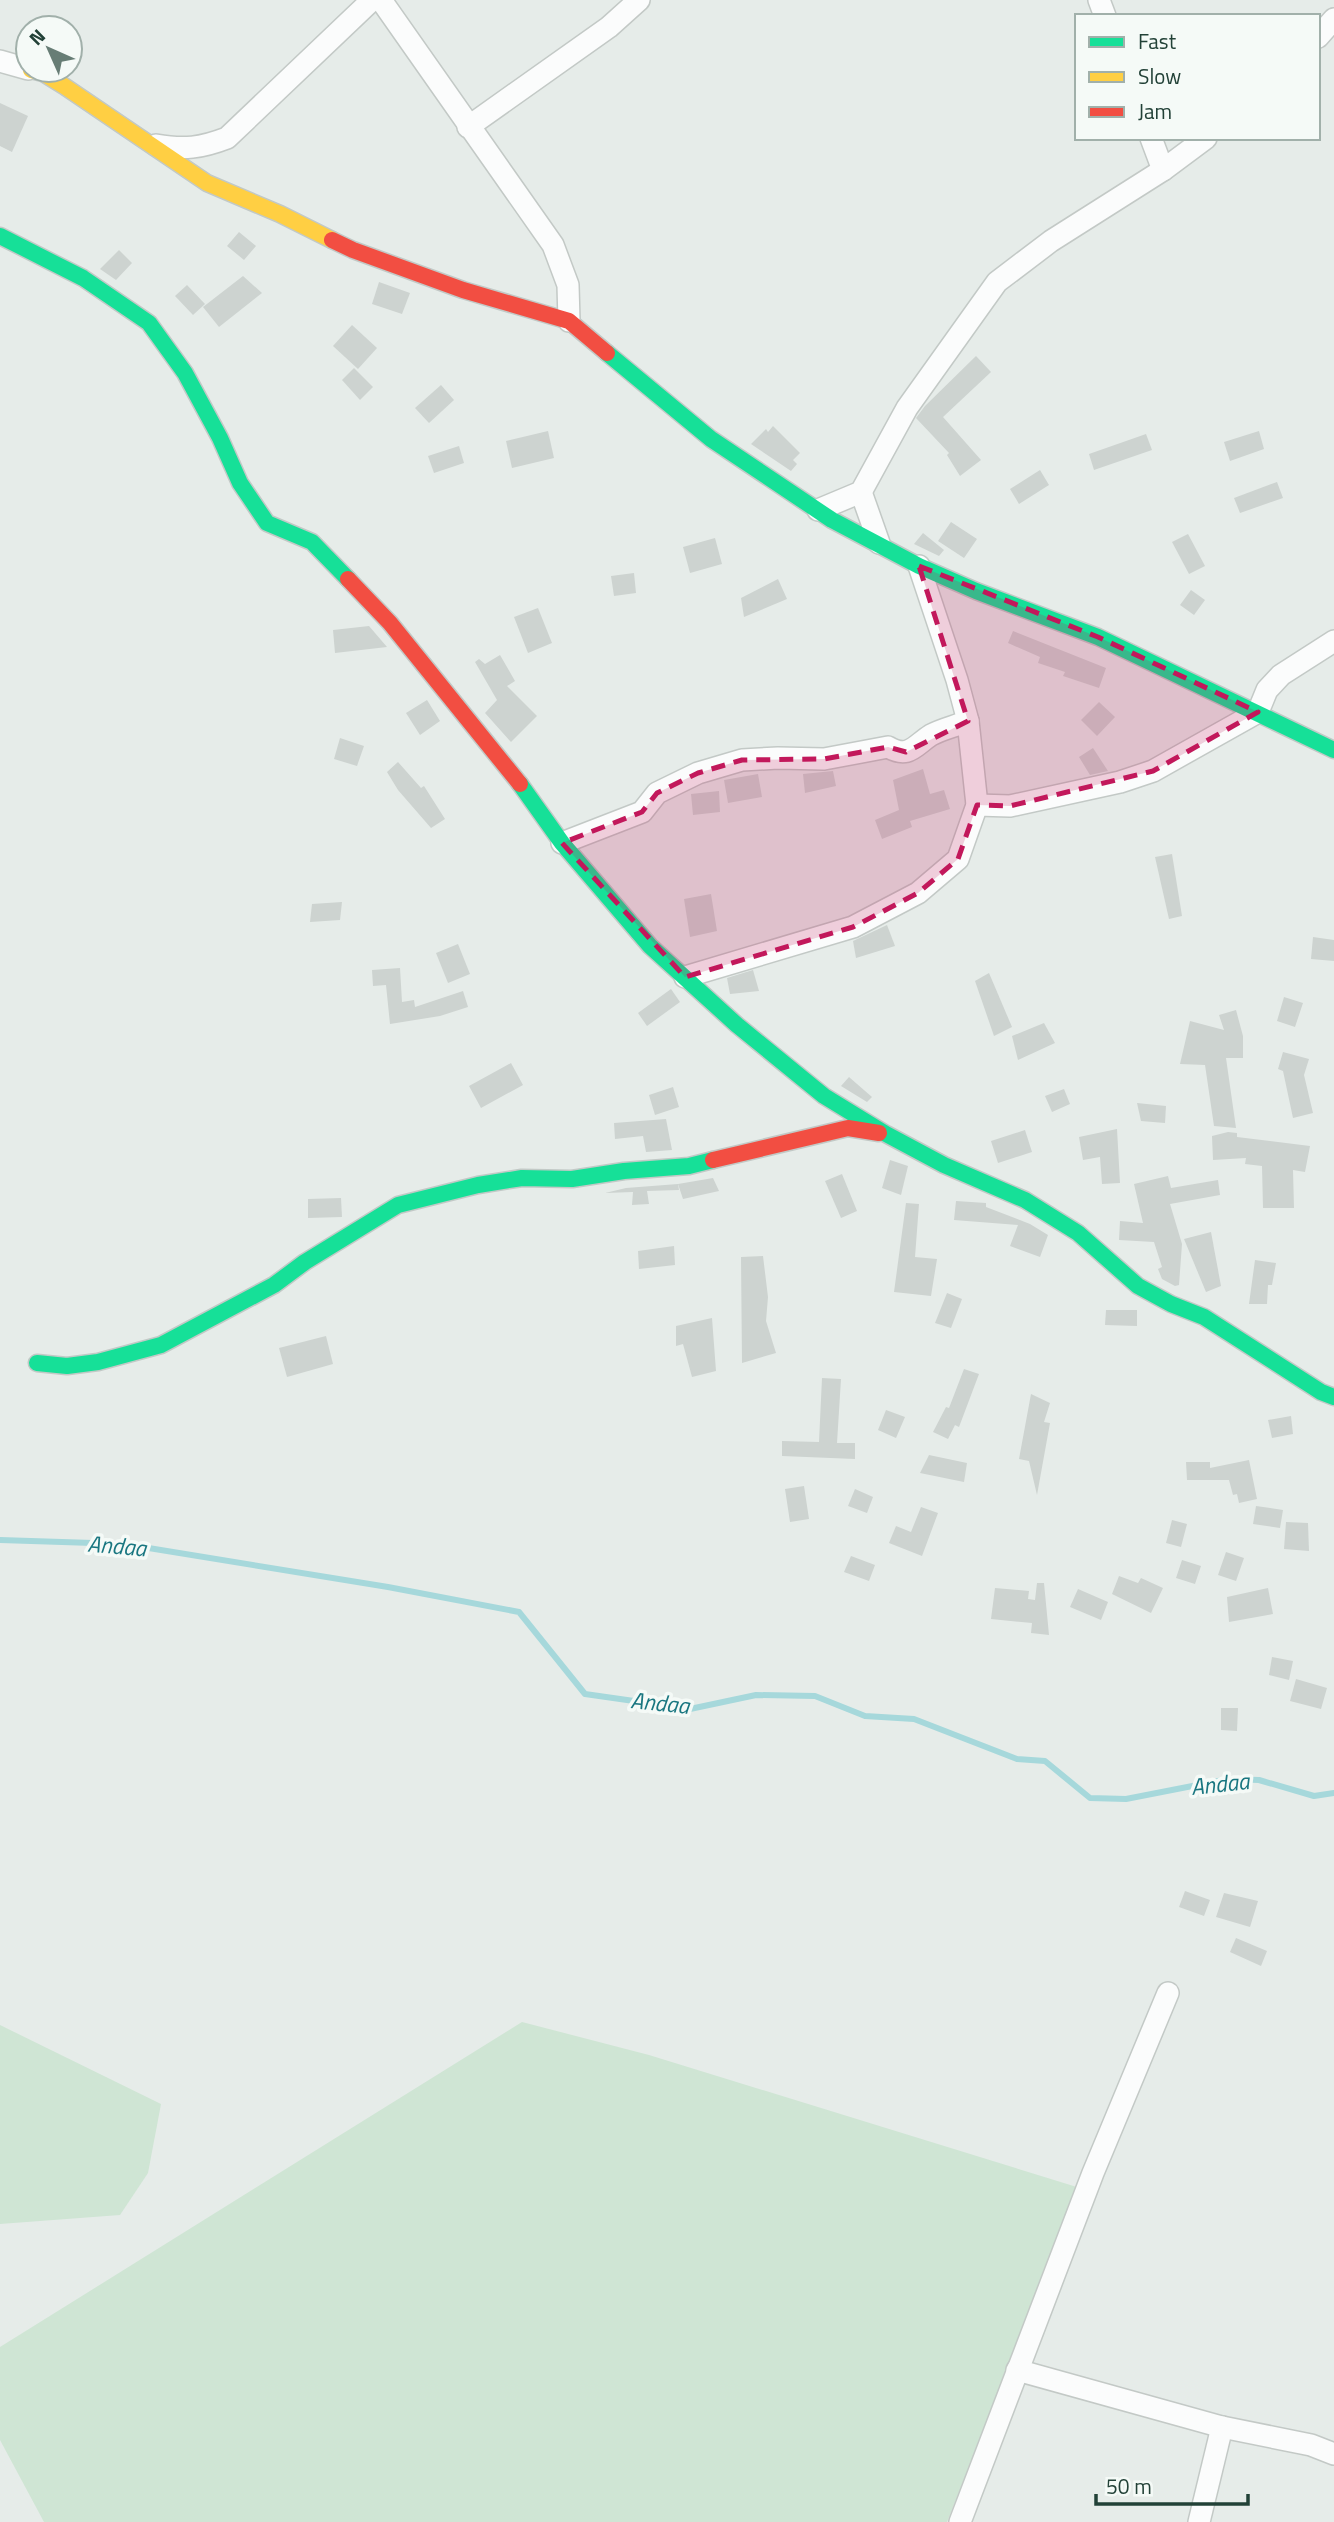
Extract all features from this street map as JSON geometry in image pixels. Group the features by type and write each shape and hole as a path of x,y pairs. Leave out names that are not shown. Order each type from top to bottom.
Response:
{"street":[{"path":"150,144 178,149 204,147 227,138 372,0"},
{"path":"381,0 553,246 568,285 569,321"},
{"path":"468,127 610,27 639,0"},
{"path":"1320,35 1334,19"},
{"path":"60,84 207,183 354,250 463,290 569,321 711,439 818,510 919,566 1098,637 1334,750"},
{"path":"1152,140 1163,170"},
{"path":"818,510 861,492 907,408 997,282 1051,241 1163,170 1203,140"},
{"path":"0,236 83,278 149,323 185,373 220,438 240,483 267,523 312,542 390,623 519,782 562,843 650,946 737,1025 824,1096 944,1165 1025,1200 1078,1233 1138,1286 1171,1304 1204,1317 1321,1392 1334,1397"},
{"path":"861,492 878,542"},
{"path":"685,977 853,927 918,893 958,859 977,805 968,721 919,566"},
{"path":"977,805 1010,806 1120,782 1153,771 1258,712 1266,690 1281,674 1334,641"},
{"path":"562,843 642,813 657,793 698,773 742,760 824,759 887,747 897,752 906,752 932,735 968,721"},
{"path":"37,1363 67,1366 98,1362 161,1345 274,1285 305,1262 398,1205 478,1185 522,1178 572,1179 624,1171 689,1166 848,1128 886,1134"},
{"path":"960,2522 1093,2173 1168,1993"},
{"path":"1017,2370 1222,2427 1311,2445 1334,2454"},
{"path":"1199,2522 1222,2427"}],"highlighted area":[{"path":"919,566 1098,637 1258,712 1153,771 1010,806 977,805 958,859 918,893 853,927 685,977 562,843 642,812 657,793 698,773 742,760 824,759 888,747 906,752 968,721"}],"green space":[{"path":"522,2022 649,2055 1080,2188 947,2522 44,2522 0,2440 0,2347"},
{"path":"0,2025 161,2104 148,2173 120,2215 0,2224"}],"building":[{"path":"0,103 28,116 12,152 0,146"},
{"path":"239,232 256,246 244,260 227,246"},
{"path":"119,250 132,263 116,280 100,269"},
{"path":"243,276 262,293 219,327 203,307"},
{"path":"379,282 410,293 402,314 372,304"},
{"path":"187,285 205,304 193,315 175,296"},
{"path":"352,325 377,348 358,369 333,346"},
{"path":"976,356 991,372 943,417 981,460 960,476 947,455 949,453 916,418"},
{"path":"354,368 373,387 360,400 342,380"},
{"path":"441,385 454,400 429,423 415,408"},
{"path":"773,426 800,453 793,460 797,464 791,471 751,444 766,429 768,432"},
{"path":"548,431 554,458 512,468 506,441"},
{"path":"1259,431 1264,449 1230,461 1224,442"},
{"path":"1146,434 1152,450 1094,470 1089,454"},
{"path":"459,446 464,463 434,473 428,456"},
{"path":"1040,470 1049,485 1019,504 1010,489"},
{"path":"1277,482 1283,498 1240,513 1234,498"},
{"path":"951,522 977,539 964,558 938,541"},
{"path":"923,533 944,550 939,556 914,544"},
{"path":"1188,534 1205,566 1189,574 1172,542"},
{"path":"715,538 722,564 690,573 683,547"},
{"path":"634,573 636,593 614,596 611,576"},
{"path":"778,579 787,599 744,617 741,598"},
{"path":"1191,590 1205,600 1194,615 1180,605"},
{"path":"538,608 552,643 528,653 514,617"},
{"path":"369,626 387,647 335,653 333,630"},
{"path":"1013,631 1106,668 1099,688 1063,676 1065,672 1038,663 1040,657 1008,643"},
{"path":"500,655 515,681 507,686 537,716 511,742 485,713 497,700 475,662 479,659 485,664"},
{"path":"427,700 440,721 420,735 406,713"},
{"path":"1099,702 1115,717 1097,736 1081,720"},
{"path":"340,738 364,746 357,766 334,759"},
{"path":"1093,748 1108,771 1090,775 1079,757"},
{"path":"398,762 421,788 424,786 445,819 431,828 398,790 387,772"},
{"path":"923,769 930,794 944,790 950,809 910,821 912,827 882,839 875,820 899,810 893,780"},
{"path":"833,771 836,786 805,793 803,774"},
{"path":"758,774 762,797 728,803 724,780"},
{"path":"719,791 720,812 693,815 691,794"},
{"path":"1172,854 1182,916 1169,919 1155,857"},
{"path":"711,894 717,931 690,937 684,899"},
{"path":"342,902 340,920 310,922 312,904"},
{"path":"887,925 895,946 856,958 853,941"},
{"path":"1313,937 1334,940 1334,961 1311,959"},
{"path":"458,944 470,974 448,983 436,953"},
{"path":"400,968 402,1002 414,1000 415,1007 463,991 468,1007 440,1016 390,1024 386,985 373,986 372,970"},
{"path":"753,970 759,991 730,994 727,978"},
{"path":"989,973 1012,1027 994,1036 975,981"},
{"path":"671,989 680,1002 647,1026 638,1013"},
{"path":"1284,997 1303,1003 1295,1027 1277,1021"},
{"path":"1236,1010 1243,1036 1243,1058 1226,1058 1236,1128 1214,1126 1205,1065 1180,1064 1190,1021 1224,1030 1219,1015"},
{"path":"1044,1023 1055,1043 1018,1060 1012,1036"},
{"path":"1283,1052 1309,1059 1304,1075 1313,1113 1293,1118 1283,1071 1278,1069"},
{"path":"511,1063 523,1085 481,1108 469,1086"},
{"path":"849,1077 872,1097 867,1102 841,1086"},
{"path":"673,1087 679,1107 655,1115 649,1095"},
{"path":"1064,1089 1070,1104 1052,1112 1045,1096"},
{"path":"1137,1103 1166,1106 1165,1123 1141,1121"},
{"path":"666,1119 672,1150 646,1152 643,1136 615,1139 614,1123"},
{"path":"1117,1129 1120,1183 1102,1184 1100,1157 1083,1160 1079,1137"},
{"path":"1025,1130 1032,1152 998,1163 991,1141"},
{"path":"1237,1133 1237,1137 1310,1146 1305,1172 1293,1170 1294,1208 1263,1208 1262,1166 1245,1164 1246,1158 1213,1160 1212,1136"},
{"path":"890,1160 908,1166 901,1195 882,1188"},
{"path":"842,1174 857,1211 841,1218 825,1181"},
{"path":"1168,1176 1171,1188 1218,1180 1220,1195 1170,1204 1182,1244 1179,1285 1175,1286 1162,1279 1158,1269 1162,1267 1154,1242 1119,1240 1120,1221 1143,1223 1134,1184"},
{"path":"713,1178 719,1191 683,1199 678,1184"},
{"path":"678,1184 679,1190 647,1191 649,1204 632,1205 633,1192 605,1193 626,1188"},
{"path":"341,1198 342,1217 308,1218 308,1199"},
{"path":"956,1201 986,1203 986,1207 1030,1224 1048,1235 1040,1257 1010,1246 1018,1225 954,1220"},
{"path":"906,1203 919,1204 915,1257 937,1259 931,1296 894,1292"},
{"path":"1211,1232 1221,1286 1206,1292 1184,1239"},
{"path":"674,1246 675,1265 639,1269 638,1251"},
{"path":"763,1256 768,1297 766,1321 776,1353 742,1363 741,1257"},
{"path":"1255,1260 1276,1263 1272,1285 1268,1285 1267,1304 1249,1304"},
{"path":"947,1293 962,1299 951,1328 935,1323"},
{"path":"1106,1310 1137,1310 1137,1326 1105,1325"},
{"path":"712,1318 716,1371 692,1377 683,1344 676,1346 676,1326"},
{"path":"326,1336 333,1364 287,1377 279,1348"},
{"path":"964,1369 979,1374 959,1427 955,1425 948,1439 933,1432 946,1407 949,1408"},
{"path":"822,1378 841,1379 837,1443 855,1443 855,1459 782,1456 782,1441 819,1442"},
{"path":"1031,1394 1050,1403 1044,1422 1050,1423 1037,1495 1029,1461 1019,1459"},
{"path":"886,1410 905,1417 896,1438 878,1430"},
{"path":"1291,1416 1293,1434 1272,1438 1268,1420"},
{"path":"929,1455 967,1463 964,1482 920,1473"},
{"path":"1249,1460 1257,1499 1239,1503 1237,1494 1233,1495 1229,1480 1187,1480 1186,1462 1210,1462 1210,1468"},
{"path":"804,1486 809,1519 790,1522 785,1489"},
{"path":"855,1489 873,1497 867,1513 848,1506"},
{"path":"1256,1506 1283,1510 1280,1528 1253,1524"},
{"path":"921,1507 938,1513 922,1556 889,1543 896,1526 911,1532"},
{"path":"1172,1520 1187,1524 1181,1547 1166,1543"},
{"path":"1286,1522 1308,1523 1309,1551 1284,1549"},
{"path":"1226,1552 1244,1558 1236,1581 1218,1575"},
{"path":"851,1556 875,1565 869,1581 844,1572"},
{"path":"1182,1560 1201,1566 1195,1584 1176,1578"},
{"path":"1119,1576 1138,1583 1141,1578 1163,1588 1151,1613 1112,1594"},
{"path":"1037,1583 1044,1583 1049,1635 1031,1633 1032,1623 991,1619 995,1588 1029,1591 1028,1599 1035,1600"},
{"path":"1268,1588 1273,1614 1229,1622 1227,1597"},
{"path":"1078,1589 1108,1602 1101,1620 1070,1607"},
{"path":"1272,1657 1293,1661 1289,1680 1269,1675"},
{"path":"1296,1679 1327,1688 1321,1709 1290,1701"},
{"path":"1221,1708 1238,1708 1237,1731 1221,1730"},
{"path":"1185,1891 1210,1900 1204,1916 1179,1907"},
{"path":"1224,1893 1258,1901 1250,1927 1216,1917"},
{"path":"1236,1938 1267,1951 1261,1966 1230,1952"}],"waterway":[{"name":"Andaa","path":"0,1540 124,1544 388,1587 519,1612 585,1694 690,1709 756,1695 815,1696 865,1716 914,1719 1017,1759 1045,1761 1090,1798 1126,1799 1228,1779 1259,1780 1314,1796 1334,1793"}],"traffic: fast":[{"path":"0,236 83,278 149,323 185,373 220,438 240,483 267,523 312,542 348,579"},
{"path":"607,353 711,439 832,520 919,566 976,591 1098,637 1334,750"},
{"path":"520,784 562,843 650,946 737,1025 824,1096 944,1165 1025,1200 1078,1233 1138,1286 1171,1304 1204,1317 1321,1392 1334,1397"},
{"path":"37,1363 67,1366 98,1362 161,1345 274,1285 305,1262 398,1205 478,1185 522,1178 572,1179 624,1171 689,1166 713,1160"}],"traffic: slow":[{"path":"61,84 207,183 332,240"}],"traffic: jam":[{"path":"332,240 463,290 569,321 607,353"},
{"path":"348,579 390,623 520,784"},
{"path":"713,1160 848,1128 879,1133"}]}
